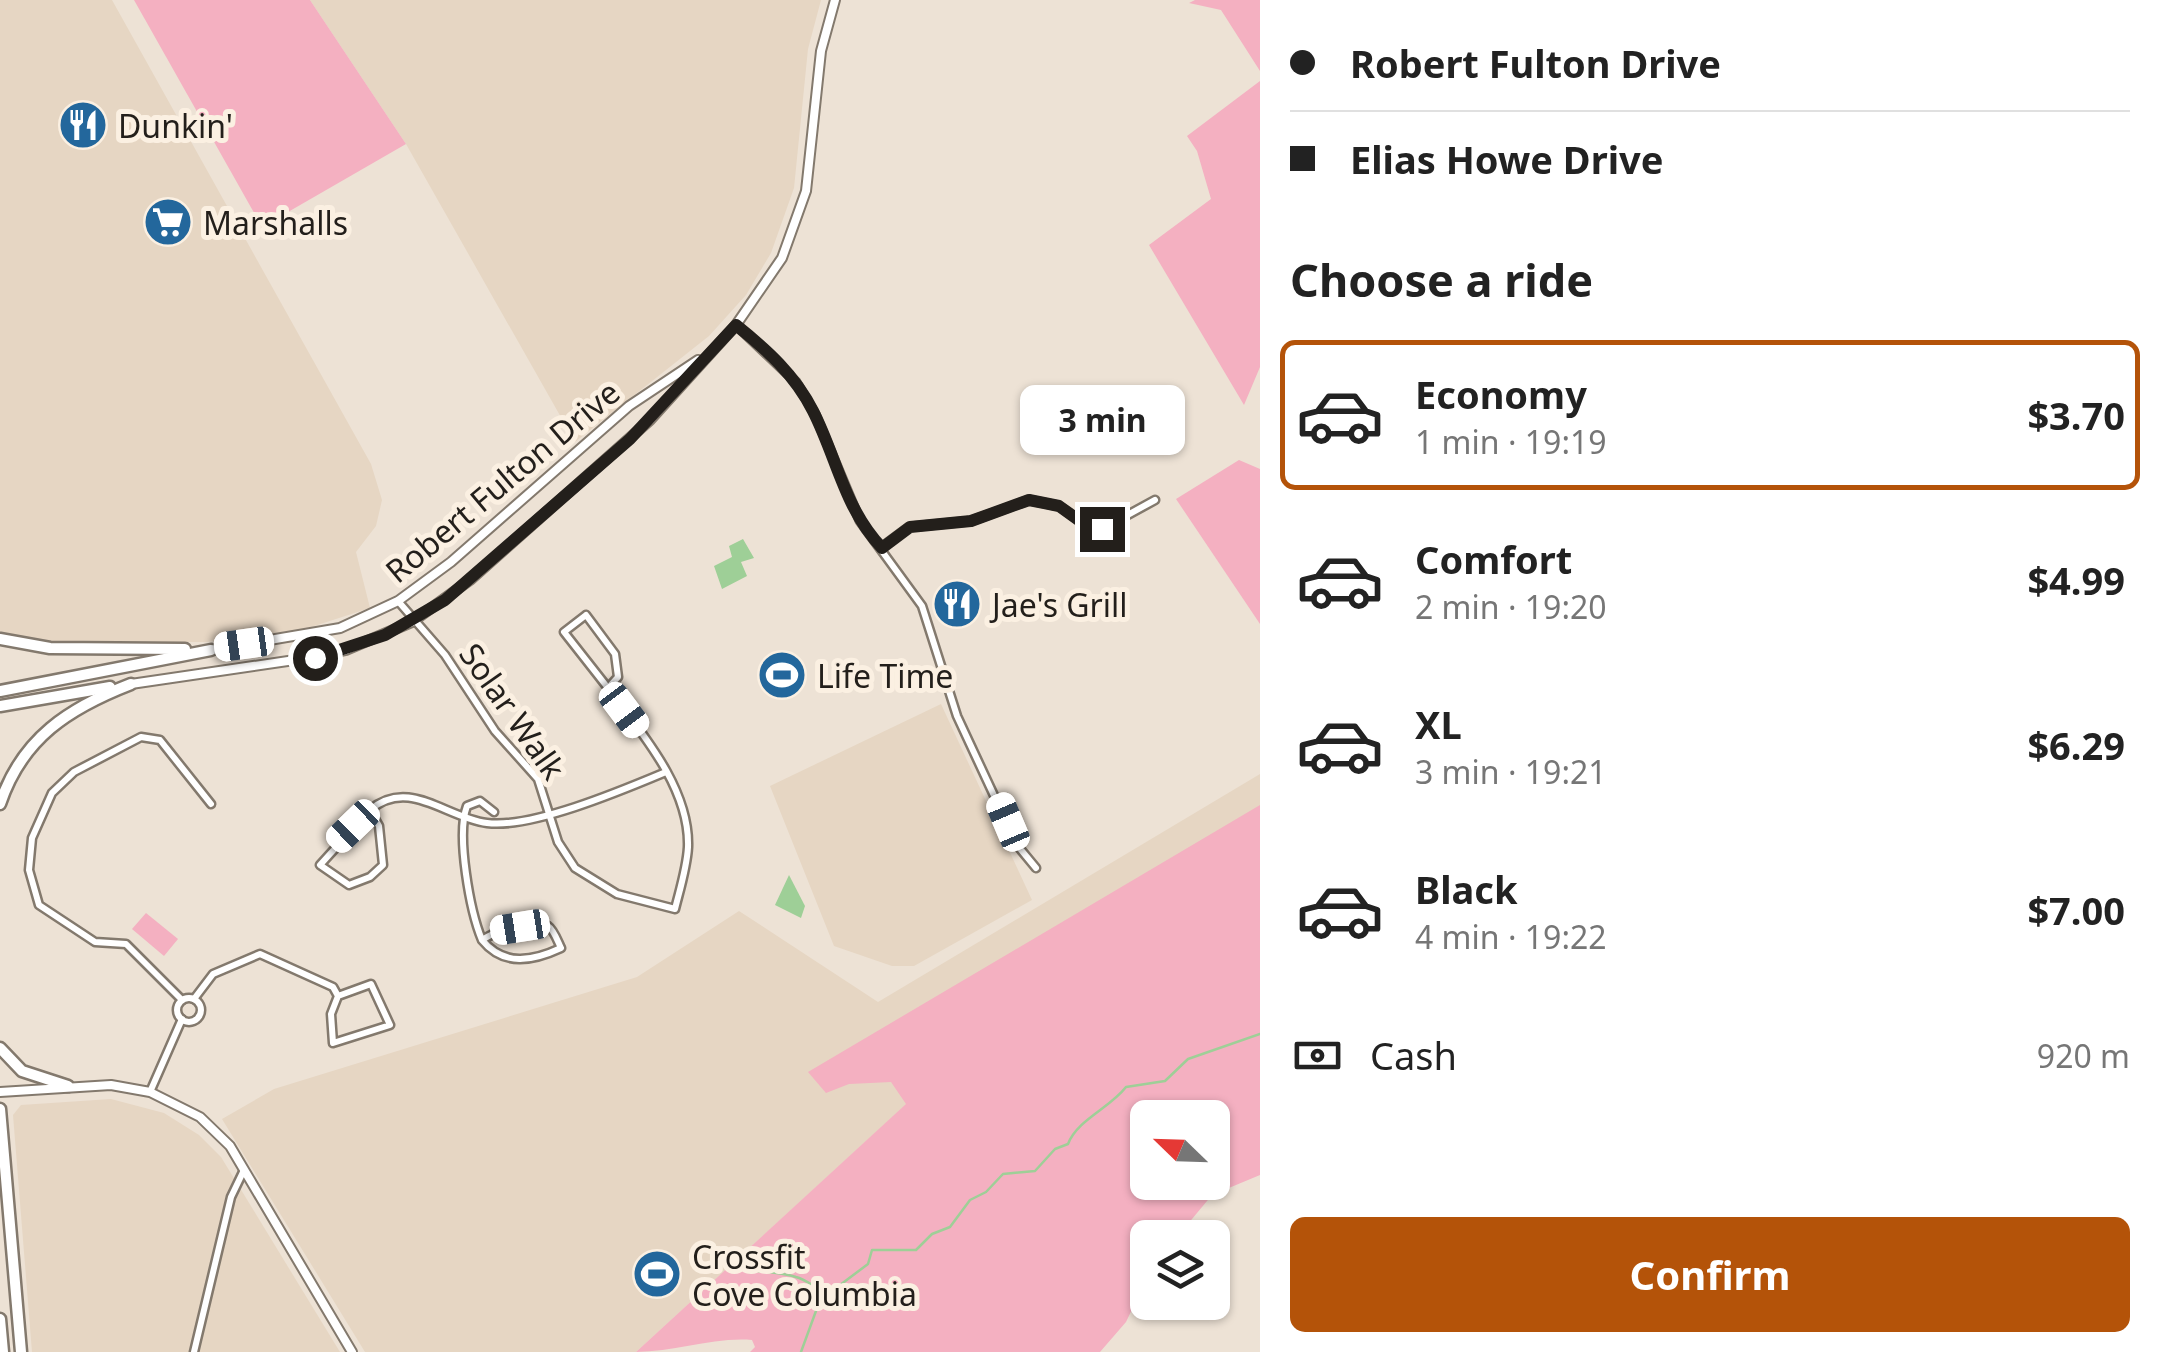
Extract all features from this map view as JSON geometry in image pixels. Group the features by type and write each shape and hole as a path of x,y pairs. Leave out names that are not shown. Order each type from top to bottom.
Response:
{"main road":[{"path":"0,639 50,648 211,650"},
{"path":"0,690 211,650"},
{"path":"0,706 130,684"},
{"path":"0,804 23,756 56,720 130,684"},
{"path":"0,1048 22,1071 68,1086"},
{"path":"0,1109 21,1352"},
{"path":"0,1320 3,1352"}],"street":[{"name":"Robert Fulton Drive","path":"130,684 315,658 346,650 412,622 470,580 630,439 736,325 768,282 799,216 810,169 820,50 835,0"},
{"path":"736,325 796,382 815,414 846,496 866,531 922,606 957,716 1017,845 1036,868"},
{"name":"Robert Fulton Drive","path":"211,650 340,628 398,601 430,580 630,406 702,358"},
{"path":"882,548 910,527 971,521 1019,501 1048,502 1102,529 1156,500"},
{"name":"Solar Walk","path":"398,601 412,622 445,655 495,731 532,771 562,850 584,876 617,894 675,908 687,834 666,772"},
{"path":"370,810 379,826 383,865 370,878 349,885 320,865 370,810 383,800 411,797 492,824 550,812 666,772 564,632 586,615 618,661 618,677 608,688"},
{"path":"182,1000 132,948 90,940 40,904 29,870 32,838 42,808 62,781 100,756 150,735 160,740 211,804"},
{"path":"482,940 498,930 542,923 550,927 561,948 517,960 498,954 482,940 462,840 463,816 467,806 480,800 494,812"},
{"path":"182,1000 194,999 212,974 260,954 328,983 338,996"},
{"path":"372,984 390,1025 333,1043 332,1014 338,996 372,984"},
{"path":"182,1020 191,1021 199,1015 194,999"},
{"path":"182,1000 177,1010 182,1020"},
{"path":"150,1092 182,1020"},
{"path":"0,1092 111,1084 150,1092 178,1104 213,1128 244,1169 352,1352"},
{"path":"194,1352 231,1197 244,1169"}],"shaded area":[{"path":"0,0 112,0 371,464 382,500 376,526 356,552 370,608 305,629 207,642 50,642 0,632"},
{"path":"134,0 310,0 406,144 262,227"},
{"path":"310,0 821,0 808,49 794,188 771,253 746,295 709,336 575,442 406,144"},
{"path":"1260,0 1260,71 1221,10 1189,3"},
{"path":"1260,81 1260,367 1244,405 1149,245 1211,199 1197,151 1187,136"},
{"path":"1239,460 1260,469 1260,624 1176,499"},
{"path":"743,539 754,558 741,562 747,576 722,589 714,566 732,557 729,546"},
{"path":"941,704 1032,900 914,966 892,966 834,946 770,786"},
{"path":"1260,774 1260,811 959,1056 636,1352 365,1352 222,1119 274,1089 637,977 739,911 878,1002"},
{"path":"1260,805 1260,1175 1230,1188 1230,1100 1130,1100 1130,1200 1208,1200 1191,1220 1130,1220 1130,1314 1100,1352 750,1352 755,1347 752,1340 737,1340 636,1352 906,1104 891,1082 849,1084 826,1093 808,1072"},
{"path":"789,875 805,906 801,918 775,905"},
{"path":"146,913 178,939 164,956 132,929"},
{"path":"111,1099 164,1113 199,1135 221,1157 340,1352 32,1352 13,1115 21,1105"}],"waterway":[{"path":"801,1352 820,1300 868,1264 872,1250 916,1250 932,1234 950,1227 970,1200 986,1192 1003,1174 1035,1171 1126,1087 1165,1081 1188,1059 1260,1034"},
{"path":"731,1267 788,1275 826,1292"}],"place":[{"name":"Dunkin'","path":"83,125"},
{"name":"Marshalls","path":"168,222"},
{"name":"Jae's Grill","path":"957,604"},
{"name":"Life Time","path":"782,675"},
{"name":"Crossfit Cove Columbia","path":"657,1274"}],"route":[{"path":"315,658 385,635 445,600 630,439 736,325 796,382 815,414 846,496 866,531 882,548 910,527 971,521 1029,500 1059,506 1084,524 1102,529"}]}
